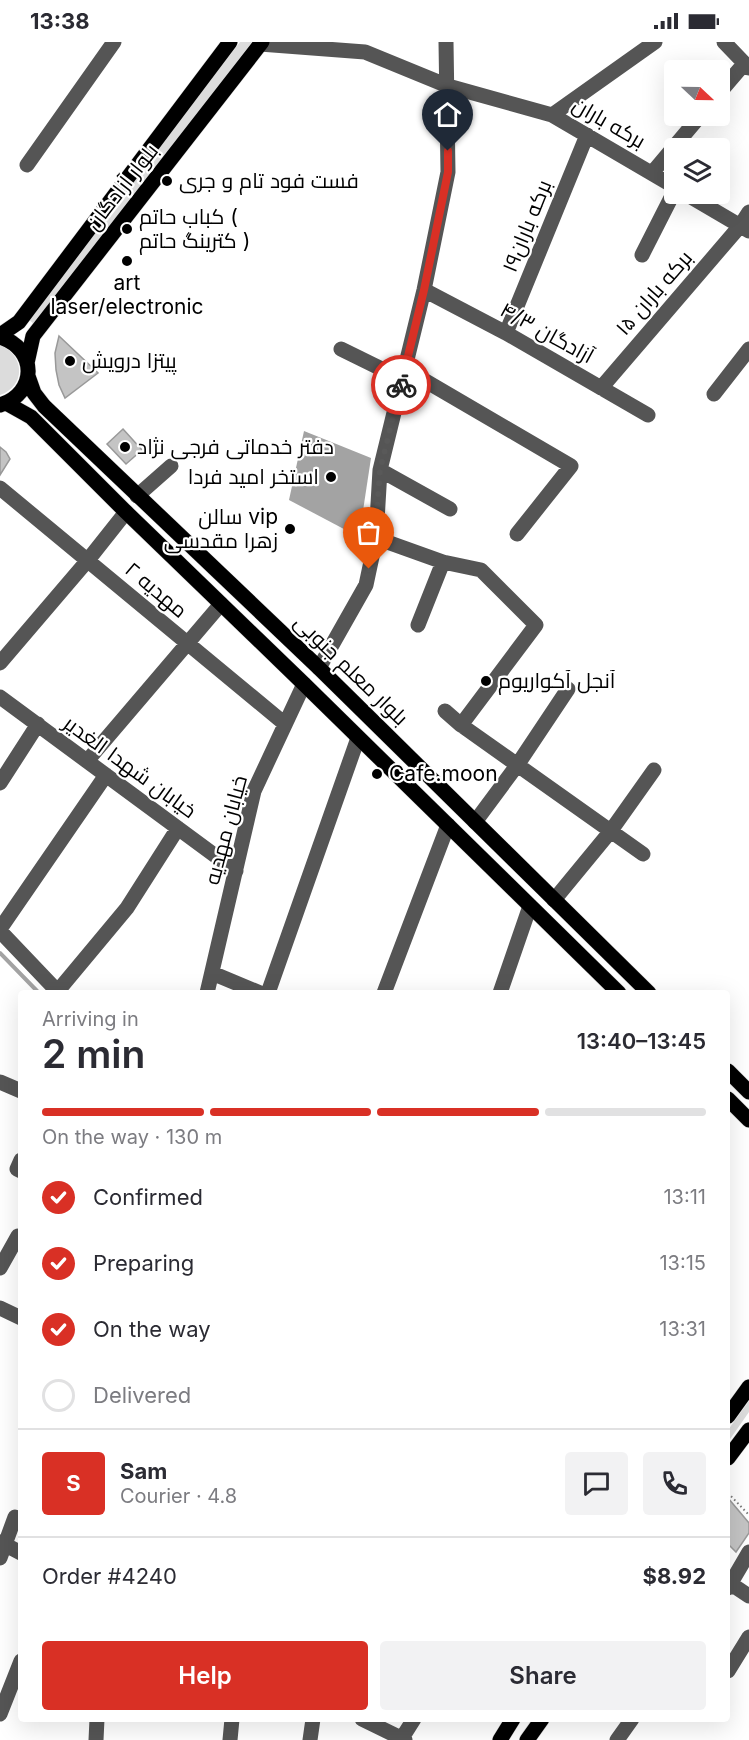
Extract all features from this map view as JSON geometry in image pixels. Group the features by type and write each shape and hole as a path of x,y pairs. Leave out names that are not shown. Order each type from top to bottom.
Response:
{"main road":[{"name":"بلوار آزادگان","path":"0,336 19,322 230,42"},
{"name":"بلوار آزادگان","path":"3,404 18,396 25,387 29,348 33,336 261,43"},
{"name":"بلوار معلم جنوبی","path":"0,336 18,346 25,355 34,393 44,406 319,668 646,990"},
{"name":"بلوار معلم جنوبی","path":"3,404 31,417 616,990"},
{"path":"188,572 201,557"},
{"path":"730,1073 749,1092"},
{"path":"730,1102 749,1120"},
{"path":"730,1413 749,1387"},
{"path":"730,1455 749,1430"},
{"path":"500,1740 511,1722"},
{"path":"528,1740 540,1722"}],"street":[{"path":"27,165 114,42"},
{"path":"319,668 366,585 375,538 380,470 424,290 448,172 446,42"},
{"path":"552,115 655,42"},
{"path":"724,42 747,66 730,82"},
{"name":"برکه باران","path":"261,43 365,52 448,86 552,115 664,180"},
{"path":"652,172 691,126"},
{"name":"برکه باران۱۹","path":"506,333 587,135"},
{"path":"642,255 667,204"},
{"path":"703,204 744,229"},
{"name":"برکه باران ۱۵","path":"601,388 744,229 749,212"},
{"name":"آزادگان ۴/۳","path":"424,290 506,333 648,415"},
{"path":"341,349 404,374 571,466 517,534"},
{"path":"714,394 749,349"},
{"path":"138,496 171,466"},
{"path":"380,470 450,509"},
{"name":"مهدیه ۲","path":"0,488 285,724"},
{"path":"0,663 126,512"},
{"path":"375,538 443,562 481,570 536,625 460,725"},
{"path":"418,625 443,562"},
{"path":"87,761 220,604"},
{"name":"خیابان مهدیه","path":"208,990 254,791 304,684"},
{"path":"475,822 568,690"},
{"name":"خیابان شهدا الغدیر","path":"0,697 236,871"},
{"path":"445,711 460,725 643,854"},
{"path":"0,783 38,724"},
{"path":"269,990 358,738"},
{"path":"554,900 610,832 654,770"},
{"path":"56,990 0,930 106,775"},
{"path":"385,990 448,825"},
{"path":"60,990 127,908 178,828"},
{"path":"501,990 530,906"},
{"path":"212,973 253,990"},
{"path":"0,1082 18,1090"},
{"path":"0,1268 18,1236"},
{"path":"0,1308 18,1317"},
{"path":"18,1518 15,1517 2,1548 18,1552"},
{"path":"730,1584 749,1552"},
{"path":"730,1586 749,1596"},
{"path":"730,1668 749,1637"},
{"path":"0,1714 18,1669"},
{"path":"96,1740 97,1722"},
{"path":"230,1740 232,1722"},
{"path":"310,1740 313,1722"},
{"path":"368,1722 403,1739 412,1722"},
{"path":"617,1740 630,1722"}],"path":[{"path":"730,1495 749,1515"}],"shaded area":[{"path":"240,42 252,42 35,325 26,317"},
{"path":"0,345 14,356 19,370 14,385 0,395"},
{"name":"استخر امید فردا","path":"304,431 371,458 359,537 289,500"},
{"path":"749,1401 749,1412 730,1439 730,1427"}],"building":[{"name":"پیتزا درویش","path":"59,336 98,373 65,398 56,370 55,353"},
{"name":"دفتر خدماتی فرجی نژاد","path":"123,429 142,450 126,464 107,444"},
{"path":"0,447 10,459 0,475"},
{"path":"730,1500 749,1523 749,1533 736,1552 730,1546"}],"waterway":[{"path":"0,953 36,990"}],"way so far":[{"path":"369,569 375,538 380,470 401,385"}],"place":[{"name":"فست فود تام و جرى","path":"167,181"},
{"name":"کباب حاتم ( کترینگ حاتم )","path":"127,229"},
{"name":"art laser/electronic","path":"127,261"},
{"name":"پیتزا درویش","path":"70,361"},
{"name":"دفتر خدماتی فرجی نژاد","path":"125,447"},
{"name":"استخر امید فردا","path":"331,477"},
{"name":"سالن vip زهرا مقدسی","path":"290,529"},
{"name":"آنجل آکواریوم","path":"486,681"},
{"name":"Cafe.moon","path":"377,774"}],"route":[{"path":"401,385 424,290 448,172 448,151"}]}
